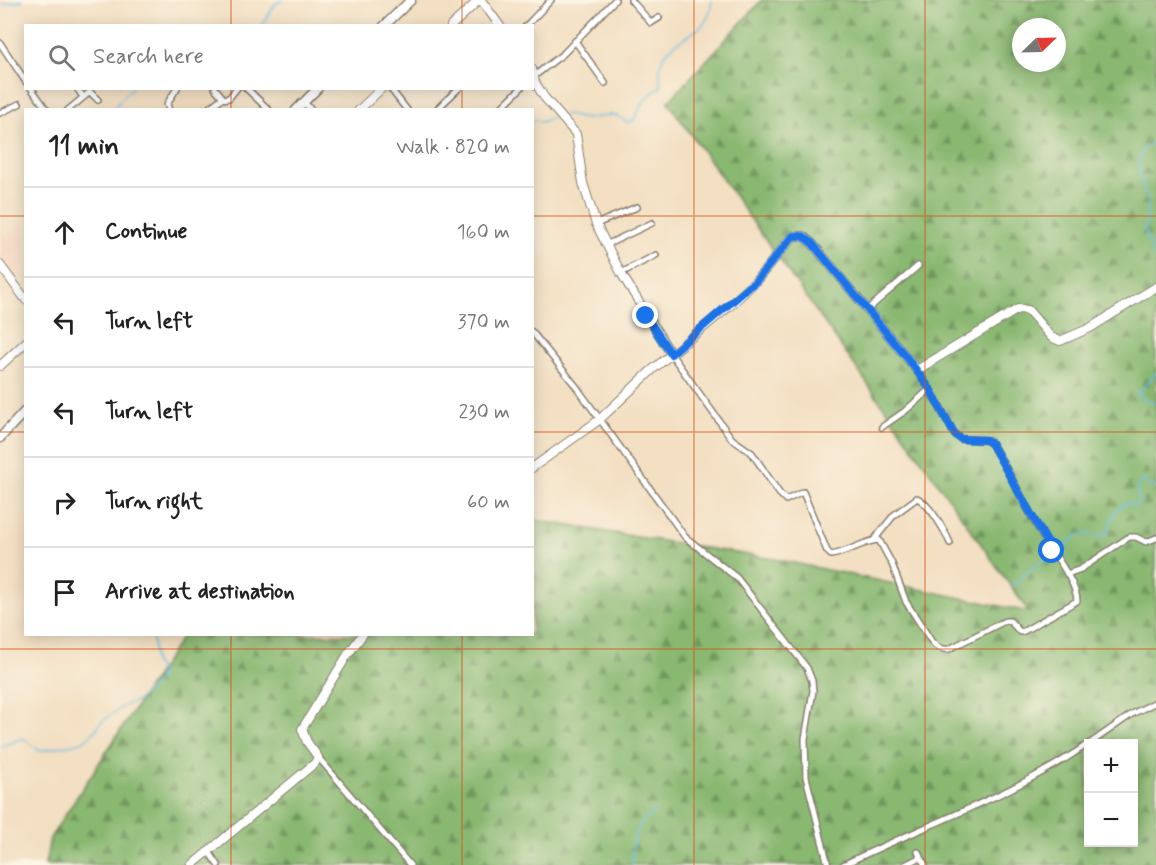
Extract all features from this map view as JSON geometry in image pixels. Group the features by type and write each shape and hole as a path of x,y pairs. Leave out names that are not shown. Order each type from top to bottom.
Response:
{"main road":[{"path":"386,24 411,0"},
{"path":"298,108 316,90"},
{"path":"0,438 24,412"}],"street":[{"path":"453,24 480,0 498,24"},
{"path":"528,24 551,0"},
{"path":"534,73 564,53 615,0"},
{"path":"631,0 651,22 659,18"},
{"path":"575,41 605,83"},
{"path":"0,43 24,78"},
{"path":"534,76 544,97 576,134 584,183 596,224 621,273 671,354 732,439 752,453 786,500 804,492 827,552 836,555 874,540 894,515 917,498 922,500 929,509 950,543"},
{"path":"32,90 46,108"},
{"path":"78,90 83,97"},
{"path":"169,108 167,104 176,90"},
{"path":"217,90 223,98"},
{"path":"209,108 223,98 229,98 235,90"},
{"path":"248,90 267,108"},
{"path":"361,108 380,90"},
{"path":"392,90 405,108"},
{"path":"438,108 457,90"},
{"path":"501,108 519,90"},
{"path":"70,108 90,92 98,100"},
{"path":"304,102 309,108"},
{"path":"0,113 19,104"},
{"path":"75,104 78,108"},
{"path":"596,224 637,207"},
{"path":"606,245 652,223"},
{"path":"534,467 599,420 626,392 755,282 793,236 803,236 812,243 868,309 916,370 930,389 958,438 986,440 991,443 1067,574 1077,595 1077,601 1024,631 1020,632 1010,621 1005,621 948,649 942,649 932,642 912,612 882,545 879,540 874,540"},
{"path":"621,273 656,255"},
{"path":"0,266 24,297"},
{"path":"868,309 918,266"},
{"path":"916,370 1018,309 1028,310 1050,337 1060,341 1090,328 1156,287"},
{"path":"534,334 570,378 685,537 737,578 807,668 813,691 805,739 806,777 828,865"},
{"path":"2,362 24,344"},
{"path":"882,427 906,411 930,389"},
{"path":"1067,574 1081,569 1129,537 1136,537 1146,542 1156,538"},
{"path":"362,636 302,729 307,742 318,757 410,865"},
{"path":"1096,739 1132,714 1156,702"},
{"path":"843,865 975,806 1084,747"},
{"path":"192,865 291,784 315,763 318,757"},
{"path":"209,852 218,865"},
{"path":"905,865 920,855 925,865"}],"shaded area":[{"path":"21,223 24,228 24,263 11,273 0,259 0,239"}],"green space":[{"path":"762,0 1156,0 1156,865 45,865 50,838 182,636 534,636 534,520 780,560 1029,612 668,102"}],"waterway":[{"path":"0,5 23,0"},
{"path":"262,24 276,3 283,0"},
{"path":"564,114 586,119 610,115 618,116 626,122 633,121 647,98 661,87 662,59 668,50 699,28 705,21 710,12 712,0"},
{"path":"114,108 130,90"},
{"path":"534,120 541,122 557,116"},
{"path":"1156,140 1143,149 1139,159 1140,174 1148,203 1145,230 1156,260"},
{"path":"1156,373 1137,393 1140,397 1156,403"},
{"path":"1058,556 1071,540 1079,535 1105,537 1115,512 1125,503 1134,505 1139,502 1137,488 1141,480 1156,488"},
{"path":"1010,587 1038,564 1053,557"},
{"path":"0,747 23,738 40,751 82,742 102,721 125,705 136,702 159,680 160,672 154,662 153,636"},
{"path":"632,865 635,834 647,817 655,811"}],"route":[{"path":"646,316 671,354 695,336 755,282 793,236 803,236 838,273 916,370 955,435 961,439 986,440 991,443 1052,551"}]}
